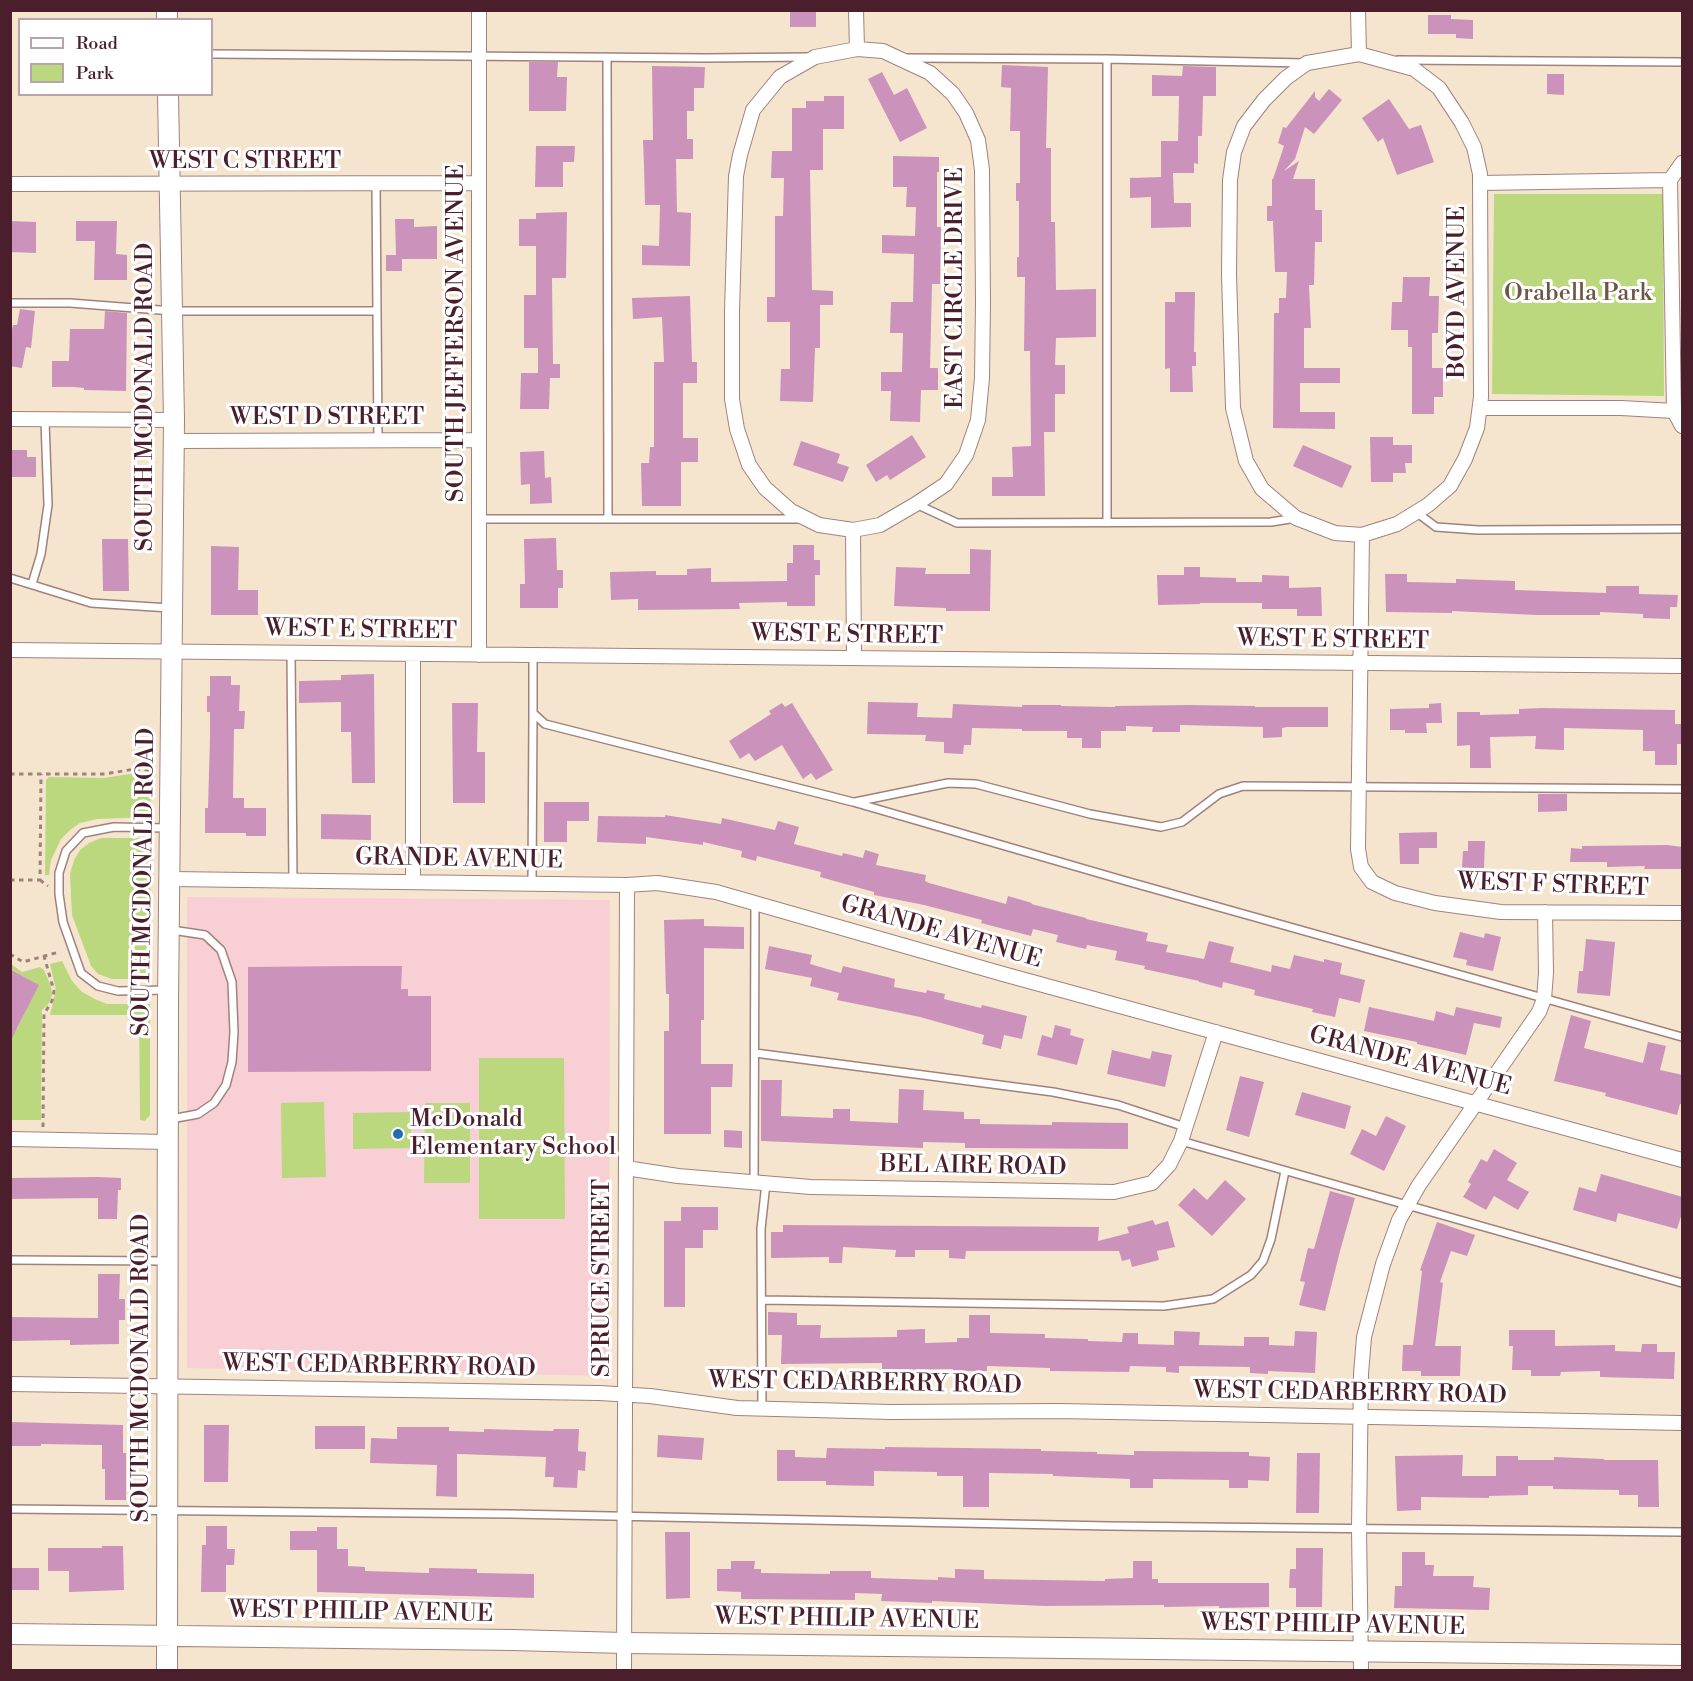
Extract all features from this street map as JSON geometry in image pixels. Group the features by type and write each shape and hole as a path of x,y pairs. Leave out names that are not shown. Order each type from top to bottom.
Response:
{"main road":[{"name":"SOUTH MCDONALD ROAD","path":"167,1671 167,1262 174,441 168,96"},
{"name":"WEST PHILIP AVENUE","path":"10,1634 513,1640 1360,1661 1683,1655"}],"street":[{"name":"SOUTH JEFFERSON AVENUE","path":"478,10 480,655"},
{"path":"856,10 857,49"},
{"path":"1307,63 1359,54 1358,10"},
{"name":"EAST CIRCLE DRIVE","path":"857,49 883,51 930,73 953,94 966,113 978,140 982,170 982,378 978,420 966,455 946,484 916,504 880,525 853,530 819,525 806,519 791,511 765,488 749,465 737,429 732,399 736,176 753,110 780,77 815,57 857,49"},
{"name":"BOYD AVENUE","path":"1307,63 1286,78 1264,100 1244,126 1234,152 1230,180 1229,274 1233,408 1246,460 1262,489 1296,518 1335,533 1362,534 1397,524 1428,505 1450,486 1465,459 1477,428 1480,408 1480,174 1474,147 1462,123 1439,88 1414,69 1359,54"},
{"path":"1683,163 1670,180 1674,411 1683,426"},
{"path":"1480,183 1670,180"},
{"name":"WEST C STREET","path":"10,184 479,183"},
{"path":"1480,408 1621,408 1674,411"},
{"path":"10,419 174,420"},
{"name":"WEST D STREET","path":"174,441 480,440"},
{"path":"853,530 854,658"},
{"path":"1358,787 1362,534"},
{"name":"WEST E STREET","path":"10,650 1683,666"},
{"path":"413,654 413,882"},
{"name":"WEST F STREET","path":"1358,787 1358,849 1362,867 1372,882 1395,893 1435,903 1501,912 1683,913"},
{"name":"GRANDE AVENUE","path":"170,879 627,885 657,883 716,892 1003,974 1683,1160"},
{"name":"SPRUCE STREET","path":"624,1671 627,885"},
{"path":"1360,1661 1359,1528 1364,1337 1383,1264 1407,1206 1474,1103 1539,1012 1544,999 1546,974 1545,912"},
{"name":"BEL AIRE ROAD","path":"626,1168 678,1176 823,1187 1114,1192 1152,1183 1169,1165 1181,1141 1216,1032"},
{"path":"10,1140 168,1142"},
{"name":"WEST CEDARBERRY ROAD","path":"10,1384 625,1394 762,1409 891,1412 1071,1411 1683,1423"}],"lane":[{"path":"213,54 815,57"},
{"path":"607,57 608,519"},
{"path":"899,58 1307,63"},
{"path":"1107,59 1107,522"},
{"path":"1386,60 1683,62"},
{"path":"376,184 378,440"},
{"path":"10,303 70,303 173,311 377,311"},
{"path":"32,584 41,554 48,505 45,421"},
{"path":"916,504 957,523 1271,522 1296,518"},
{"path":"1416,512 1436,527 1478,530 1683,529"},
{"path":"480,519 806,519"},
{"path":"10,578 91,603 172,608"},
{"path":"291,653 293,880"},
{"path":"532,884 533,655"},
{"path":"533,712 545,724 853,802 1683,1037"},
{"path":"853,802 948,783 976,784 1090,814 1161,827 1182,822 1220,794 1243,786 1683,789"},
{"path":"169,990 118,991 98,986 81,973 63,922 59,873 66,851 83,833 114,827 171,828"},
{"path":"755,903 755,1053 761,1229 762,1409"},
{"path":"168,1120 198,1114 214,1103 226,1085 232,1062 234,1032 232,982 221,950 205,935 169,930"},
{"path":"755,1053 1053,1092 1118,1105 1185,1127"},
{"path":"1181,1141 1683,1283"},
{"path":"762,1300 1164,1306 1213,1299 1251,1275 1263,1261 1271,1239 1285,1171"},
{"path":"10,1260 167,1262"},
{"path":"10,1509 511,1514 1683,1532"}],"path":[{"path":"10,774 105,774 135,769 171,770"},
{"path":"10,880 40,880 41,774"},
{"path":"10,954 23,962 59,952"},
{"path":"42,1140 44,1014 52,1001 54,991 44,956"}],"shaded area":[{"name":"McDonald Elementary School","path":"187,897 610,900 609,1376 187,1368"}],"green space":[{"name":"Orabella Park","path":"1494,194 1663,194 1664,396 1492,394"},
{"path":"150,771 151,817 97,819 80,823 61,839 51,860 49,875 45,875 46,780 49,777 104,778"},
{"path":"101,838 150,838 151,979 112,979 98,974 91,966 72,915 70,874 74,860 80,850"},
{"path":"62,961 72,981 82,992 95,999 107,1004 150,1004 150,1115 145,1121 140,1120 139,1015 50,1015 56,990 50,964"},
{"path":"11,964 22,972 40,967 44,970 51,986 52,995 49,1003 42,1010 41,1120 11,1120 10,1028 17,1029 38,985 11,969"},
{"path":"479,1058 564,1058 565,1219 479,1219"},
{"path":"324,1102 326,1177 282,1178 281,1103"},
{"path":"425,1103 470,1103 470,1183 424,1183"},
{"path":"411,1112 411,1148 353,1149 353,1113"}],"building":[{"path":"790,10 816,10 816,27 790,27"},
{"path":"1428,15 1451,15 1451,19 1473,20 1473,39 1456,38 1456,34 1428,34"},
{"path":"529,62 558,62 557,77 567,77 566,111 529,111"},
{"path":"1002,65 1048,67 1046,148 1051,148 1051,222 1055,222 1056,290 1096,289 1096,337 1056,338 1055,365 1065,365 1065,394 1055,394 1055,432 1044,432 1045,496 992,496 992,477 1013,477 1012,447 1031,446 1030,351 1024,351 1025,277 1017,277 1019,201 1016,201 1016,183 1020,183 1020,131 1010,131 1011,88 1001,87"},
{"path":"652,66 705,67 704,88 694,88 694,111 687,111 687,139 693,139 693,159 676,159 677,212 691,213 690,266 642,265 642,245 659,246 660,205 645,205 643,140 653,140"},
{"path":"1183,66 1216,67 1216,96 1203,96 1202,136 1198,136 1198,164 1194,163 1194,173 1173,173 1174,203 1191,203 1191,227 1151,228 1151,197 1130,198 1130,178 1161,177 1161,141 1178,141 1179,96 1152,96 1152,75 1182,76"},
{"path":"882,72 894,95 907,88 927,128 900,142 868,79"},
{"path":"1547,74 1564,74 1564,95 1547,94"},
{"path":"1329,89 1342,100 1314,134 1305,127 1295,159 1284,171 1299,161 1293,179 1315,179 1315,210 1322,210 1322,242 1315,242 1314,285 1309,285 1311,328 1304,328 1304,368 1340,368 1340,383 1300,383 1300,412 1335,412 1335,429 1273,428 1274,313 1279,313 1279,298 1286,298 1287,272 1275,272 1273,221 1267,221 1267,206 1272,206 1272,179 1284,146 1278,143 1283,127 1286,128 1315,91 1315,97 1319,101"},
{"path":"824,96 844,96 844,129 823,129 823,170 810,170 812,290 833,291 833,305 820,305 820,348 815,348 813,402 780,401 781,369 790,369 790,322 767,322 767,297 775,297 775,216 783,216 784,178 771,178 772,151 792,151 792,108 806,108 806,101 824,101"},
{"path":"1389,99 1409,129 1421,125 1434,162 1397,175 1383,138 1378,142 1362,118"},
{"path":"536,146 575,146 574,162 563,162 563,187 535,187"},
{"path":"893,156 939,157 937,227 941,227 940,284 932,284 930,368 938,368 938,390 921,390 920,422 890,421 891,391 881,391 881,372 902,372 903,333 890,333 891,302 913,302 914,254 882,253 882,235 915,236 916,207 906,207 907,187 893,187"},
{"path":"567,212 566,278 552,278 553,364 560,364 560,378 550,378 549,409 520,409 521,373 538,373 538,348 524,348 524,295 536,295 536,246 519,246 519,219 536,219 536,213"},
{"path":"395,219 414,219 414,227 437,226 437,259 402,259 402,271 386,271 386,255 396,255"},
{"path":"10,221 36,222 36,253 10,252"},
{"path":"76,221 117,221 116,254 127,255 127,280 94,280 95,241 76,241"},
{"path":"1403,277 1430,277 1429,296 1439,296 1438,333 1432,333 1432,368 1443,368 1443,397 1434,397 1434,414 1412,414 1412,347 1408,347 1408,330 1391,330 1392,302 1402,302"},
{"path":"1175,292 1195,292 1194,352 1196,352 1196,366 1192,366 1193,392 1170,392 1170,368 1165,369 1165,302 1175,302"},
{"path":"690,296 692,362 697,362 697,383 683,383 683,438 698,438 698,462 681,462 681,506 642,506 641,463 649,463 650,447 654,447 654,362 664,362 662,317 633,319 632,298"},
{"path":"20,309 35,311 31,348 26,347 22,368 10,366 10,338 13,325 17,325"},
{"path":"105,311 127,313 126,391 52,387 52,361 69,361 70,329 104,329"},
{"path":"912,435 926,457 890,480 887,475 876,482 866,465"},
{"path":"1370,437 1393,437 1393,445 1412,445 1412,463 1405,463 1406,473 1393,473 1393,482 1371,482"},
{"path":"801,441 840,454 837,463 849,467 843,482 793,465"},
{"path":"1303,445 1352,466 1342,488 1293,466"},
{"path":"11,450 27,450 27,457 36,457 36,477 10,477"},
{"path":"544,451 545,478 551,477 552,503 530,504 530,484 521,485 520,452"},
{"path":"556,538 557,570 563,570 563,588 558,588 558,608 520,608 520,584 525,584 524,539"},
{"path":"102,539 128,539 129,591 103,591"},
{"path":"793,545 814,545 814,560 820,560 820,575 815,575 815,606 787,606 787,602 739,603 740,609 638,610 638,599 611,600 610,572 656,571 656,575 687,575 687,569 711,568 711,582 787,581 787,563 793,563"},
{"path":"211,546 239,547 238,590 258,590 258,615 211,615"},
{"path":"970,549 991,550 990,611 946,611 946,608 894,606 896,567 926,568 925,574 970,574"},
{"path":"1184,567 1200,567 1200,577 1236,578 1236,582 1262,582 1262,575 1289,576 1289,588 1321,587 1322,616 1297,616 1297,609 1262,609 1262,603 1158,605 1157,575 1184,575"},
{"path":"1385,574 1407,574 1407,582 1456,583 1456,579 1515,581 1515,590 1606,593 1606,586 1639,586 1639,594 1678,595 1677,607 1670,607 1670,619 1643,618 1643,614 1600,612 1600,615 1536,615 1452,611 1452,613 1386,612"},
{"path":"374,674 375,783 352,783 351,732 341,732 341,702 299,703 299,681 341,680 341,675"},
{"path":"210,676 231,676 231,685 240,685 239,711 245,711 244,729 234,729 233,798 244,798 244,808 266,808 266,836 246,836 246,833 205,833 210,738 210,712 207,712 207,696 210,696"},
{"path":"868,702 918,703 917,717 952,718 953,704 1022,707 1022,705 1115,707 1188,705 1328,707 1328,727 1287,727 1282,728 1282,737 1263,738 1263,727 1180,725 1180,732 1152,732 1153,727 1126,726 1126,731 1101,731 1101,748 1082,748 1082,738 1067,738 1067,731 972,728 971,745 964,745 963,754 944,753 944,742 925,741 926,735 867,734"},
{"path":"452,703 478,703 477,752 485,752 485,803 453,803"},
{"path":"782,703 785,707 792,703 833,770 816,780 811,773 803,779 782,745 755,761 749,753 740,759 729,741 771,714 769,711"},
{"path":"1441,703 1442,723 1426,723 1427,733 1390,730 1390,709 1429,708 1429,704"},
{"path":"1519,709 1675,710 1675,724 1683,724 1683,744 1677,744 1677,765 1655,765 1655,751 1643,751 1643,730 1564,728 1564,750 1535,749 1536,736 1490,737 1491,768 1470,768 1470,745 1457,746 1457,712 1480,712 1480,715 1519,714"},
{"path":"1538,794 1567,794 1567,811 1538,812"},
{"path":"544,802 589,802 589,821 567,821 567,842 544,842"},
{"path":"321,814 371,815 371,840 321,839"},
{"path":"665,815 721,824 722,818 775,830 778,821 799,827 794,844 842,856 843,853 863,858 865,850 879,854 876,865 926,875 925,881 929,883 1006,904 1008,896 1086,919 1148,933 1146,941 1168,945 1166,952 1204,959 1209,941 1234,947 1230,962 1271,972 1272,965 1290,969 1294,955 1324,962 1324,959 1342,963 1340,974 1365,980 1360,1003 1339,998 1335,1017 1312,1012 1313,1009 1254,995 1255,990 1223,982 1222,988 1115,960 1117,951 1087,945 1086,949 1056,942 1058,935 1033,929 1031,936 981,923 982,920 874,895 874,892 820,877 821,872 757,856 756,861 741,857 742,851 703,842 703,845 646,837 646,844 597,842 598,816 665,817"},
{"path":"1437,832 1437,848 1419,848 1419,864 1400,864 1399,833"},
{"path":"1468,841 1485,841 1484,868 1462,868 1463,851 1468,851"},
{"path":"1667,845 1683,847 1683,869 1644,869 1645,866 1607,867 1607,862 1570,862 1571,848 1582,849 1582,846"},
{"path":"704,919 704,926 744,927 744,949 704,948 704,1020 701,1020 701,1064 733,1064 732,1087 711,1087 711,1134 664,1134 664,1031 669,1031 669,994 666,994 664,920"},
{"path":"1460,932 1484,938 1485,933 1501,937 1493,971 1466,965 1467,960 1453,957"},
{"path":"1586,939 1615,942 1610,996 1577,993 1579,971 1583,971"},
{"path":"769,946 812,955 810,964 841,973 843,966 895,979 894,987 926,993 927,990 945,994 944,999 1027,1016 1022,1039 1004,1035 1001,1049 982,1044 984,1035 920,1017 837,1000 839,993 810,986 812,978 765,969"},
{"path":"402,966 401,989 408,989 408,996 431,996 431,1071 248,1072 248,967"},
{"path":"10,969 39,985 10,1042"},
{"path":"1369,1007 1434,1021 1436,1011 1454,1016 1456,1007 1502,1017 1500,1028 1474,1023 1466,1055 1364,1031"},
{"path":"1571,1015 1591,1021 1584,1048 1643,1063 1648,1042 1666,1046 1660,1070 1683,1075 1683,1104 1680,1104 1677,1115 1605,1096 1606,1093 1554,1081"},
{"path":"1055,1025 1071,1029 1070,1035 1084,1039 1077,1065 1037,1055 1042,1035 1052,1038"},
{"path":"1112,1050 1150,1059 1152,1051 1172,1055 1165,1087 1107,1074"},
{"path":"1240,1076 1264,1082 1249,1137 1226,1130"},
{"path":"761,1080 782,1080 781,1116 833,1118 833,1109 850,1109 850,1121 898,1123 899,1089 924,1090 923,1110 964,1112 964,1119 980,1119 980,1124 1128,1123 1128,1149 965,1148 965,1143 923,1142 923,1148 761,1141"},
{"path":"1302,1092 1351,1106 1345,1129 1295,1115"},
{"path":"1386,1116 1406,1126 1384,1171 1350,1154 1362,1129 1376,1136"},
{"path":"724,1130 742,1131 742,1148 724,1147"},
{"path":"1494,1149 1517,1163 1507,1180 1529,1192 1518,1210 1494,1196 1486,1210 1463,1197 1471,1184 1468,1182 1481,1159 1487,1162"},
{"path":"1601,1174 1683,1197 1683,1210 1677,1229 1618,1213 1616,1222 1573,1210 1579,1187 1596,1192"},
{"path":"10,1178 121,1178 121,1190 118,1190 117,1219 98,1219 98,1198 10,1199"},
{"path":"1225,1180 1246,1199 1212,1236 1178,1205 1194,1188 1207,1200"},
{"path":"1330,1191 1355,1198 1325,1311 1299,1305 1305,1282 1300,1281 1308,1248 1314,1249"},
{"path":"681,1207 718,1207 718,1230 703,1230 703,1248 685,1248 685,1307 664,1307 664,1221 681,1221"},
{"path":"1153,1220 1155,1225 1168,1221 1175,1247 1157,1251 1159,1260 1132,1267 1130,1259 1122,1261 1119,1251 966,1251 965,1259 949,1258 949,1250 915,1250 915,1257 895,1257 896,1250 843,1247 842,1263 829,1263 829,1257 771,1258 771,1232 783,1232 783,1225 1099,1227 1098,1241 1129,1233 1127,1227"},
{"path":"1437,1222 1475,1235 1467,1256 1451,1251 1440,1282 1443,1283 1435,1346 1461,1346 1460,1376 1421,1376 1421,1371 1402,1371 1403,1345 1413,1345 1422,1271 1420,1270"},
{"path":"98,1274 120,1274 119,1299 125,1299 125,1320 119,1320 119,1344 70,1345 70,1340 10,1341 10,1317 98,1318"},
{"path":"768,1312 797,1313 797,1325 821,1325 820,1338 897,1337 897,1330 925,1329 925,1343 957,1342 957,1338 969,1338 969,1315 990,1315 990,1333 1045,1334 1045,1338 1122,1342 1123,1333 1138,1333 1138,1344 1174,1345 1174,1331 1200,1332 1199,1345 1244,1346 1244,1337 1269,1337 1269,1345 1294,1346 1295,1331 1317,1332 1315,1373 1268,1371 1268,1374 1250,1373 1250,1367 1179,1366 1179,1373 1166,1372 1166,1367 1130,1366 1129,1372 1050,1371 1050,1368 987,1366 987,1371 953,1371 953,1369 882,1370 882,1363 781,1364 782,1335 768,1335"},
{"path":"1509,1330 1555,1330 1555,1346 1615,1345 1615,1351 1641,1352 1642,1344 1657,1344 1657,1352 1675,1352 1674,1379 1600,1377 1600,1371 1561,1372 1560,1376 1531,1376 1531,1370 1512,1370 1513,1346 1509,1346"},
{"path":"10,1422 123,1425 123,1453 126,1453 126,1500 105,1500 102,1445 10,1446"},
{"path":"204,1425 229,1425 228,1482 204,1482"},
{"path":"315,1426 365,1426 365,1449 315,1449"},
{"path":"397,1427 449,1427 449,1431 484,1432 484,1429 553,1431 554,1429 579,1429 578,1451 586,1452 585,1471 578,1470 577,1488 553,1487 554,1477 545,1477 546,1457 457,1454 457,1497 436,1496 437,1465 370,1463 371,1438 397,1439"},
{"path":"658,1435 704,1438 702,1460 657,1457"},
{"path":"885,1447 1041,1449 1041,1451 1134,1455 1134,1451 1249,1452 1249,1456 1270,1457 1269,1481 1248,1480 1248,1488 1229,1488 1229,1480 1153,1479 1153,1488 1130,1488 1130,1479 989,1473 989,1507 963,1507 963,1476 937,1476 937,1472 874,1471 874,1486 826,1485 826,1481 777,1481 777,1450 795,1450 795,1457 826,1458 827,1448 885,1449"},
{"path":"1297,1453 1320,1453 1319,1513 1296,1513"},
{"path":"1463,1455 1462,1476 1496,1476 1496,1456 1518,1456 1518,1460 1554,1460 1554,1457 1658,1460 1659,1507 1638,1507 1638,1495 1619,1495 1619,1490 1553,1489 1553,1486 1528,1486 1528,1495 1489,1496 1489,1498 1421,1497 1421,1510 1397,1511 1395,1456"},
{"path":"206,1526 227,1526 227,1549 235,1549 234,1565 226,1565 226,1592 201,1592 202,1545 206,1545"},
{"path":"317,1527 337,1527 337,1549 348,1549 348,1566 365,1567 365,1571 429,1573 429,1568 477,1569 477,1573 534,1574 534,1598 317,1592 317,1550 290,1550 290,1531 317,1531"},
{"path":"665,1532 690,1532 690,1598 666,1599"},
{"path":"102,1546 123,1546 124,1590 69,1592 69,1571 48,1571 48,1548 102,1548"},
{"path":"1296,1548 1323,1548 1322,1607 1296,1607 1296,1588 1289,1588 1290,1569 1296,1569"},
{"path":"1402,1552 1425,1552 1425,1565 1434,1565 1433,1576 1474,1576 1473,1587 1490,1588 1489,1610 1394,1608 1395,1586 1402,1586"},
{"path":"731,1561 755,1561 754,1569 761,1569 761,1573 830,1574 830,1571 871,1571 871,1578 938,1580 938,1577 955,1578 955,1569 984,1570 984,1579 1105,1581 1105,1579 1133,1578 1133,1561 1152,1561 1152,1579 1158,1579 1158,1583 1269,1583 1269,1607 1045,1606 932,1601 932,1603 881,1601 882,1594 855,1593 855,1600 741,1599 741,1592 717,1591 717,1569 731,1569"},
{"path":"10,1568 39,1568 39,1590 10,1590"}],"place":[{"name":"McDonald Elementary School","path":"398,1134"}]}
